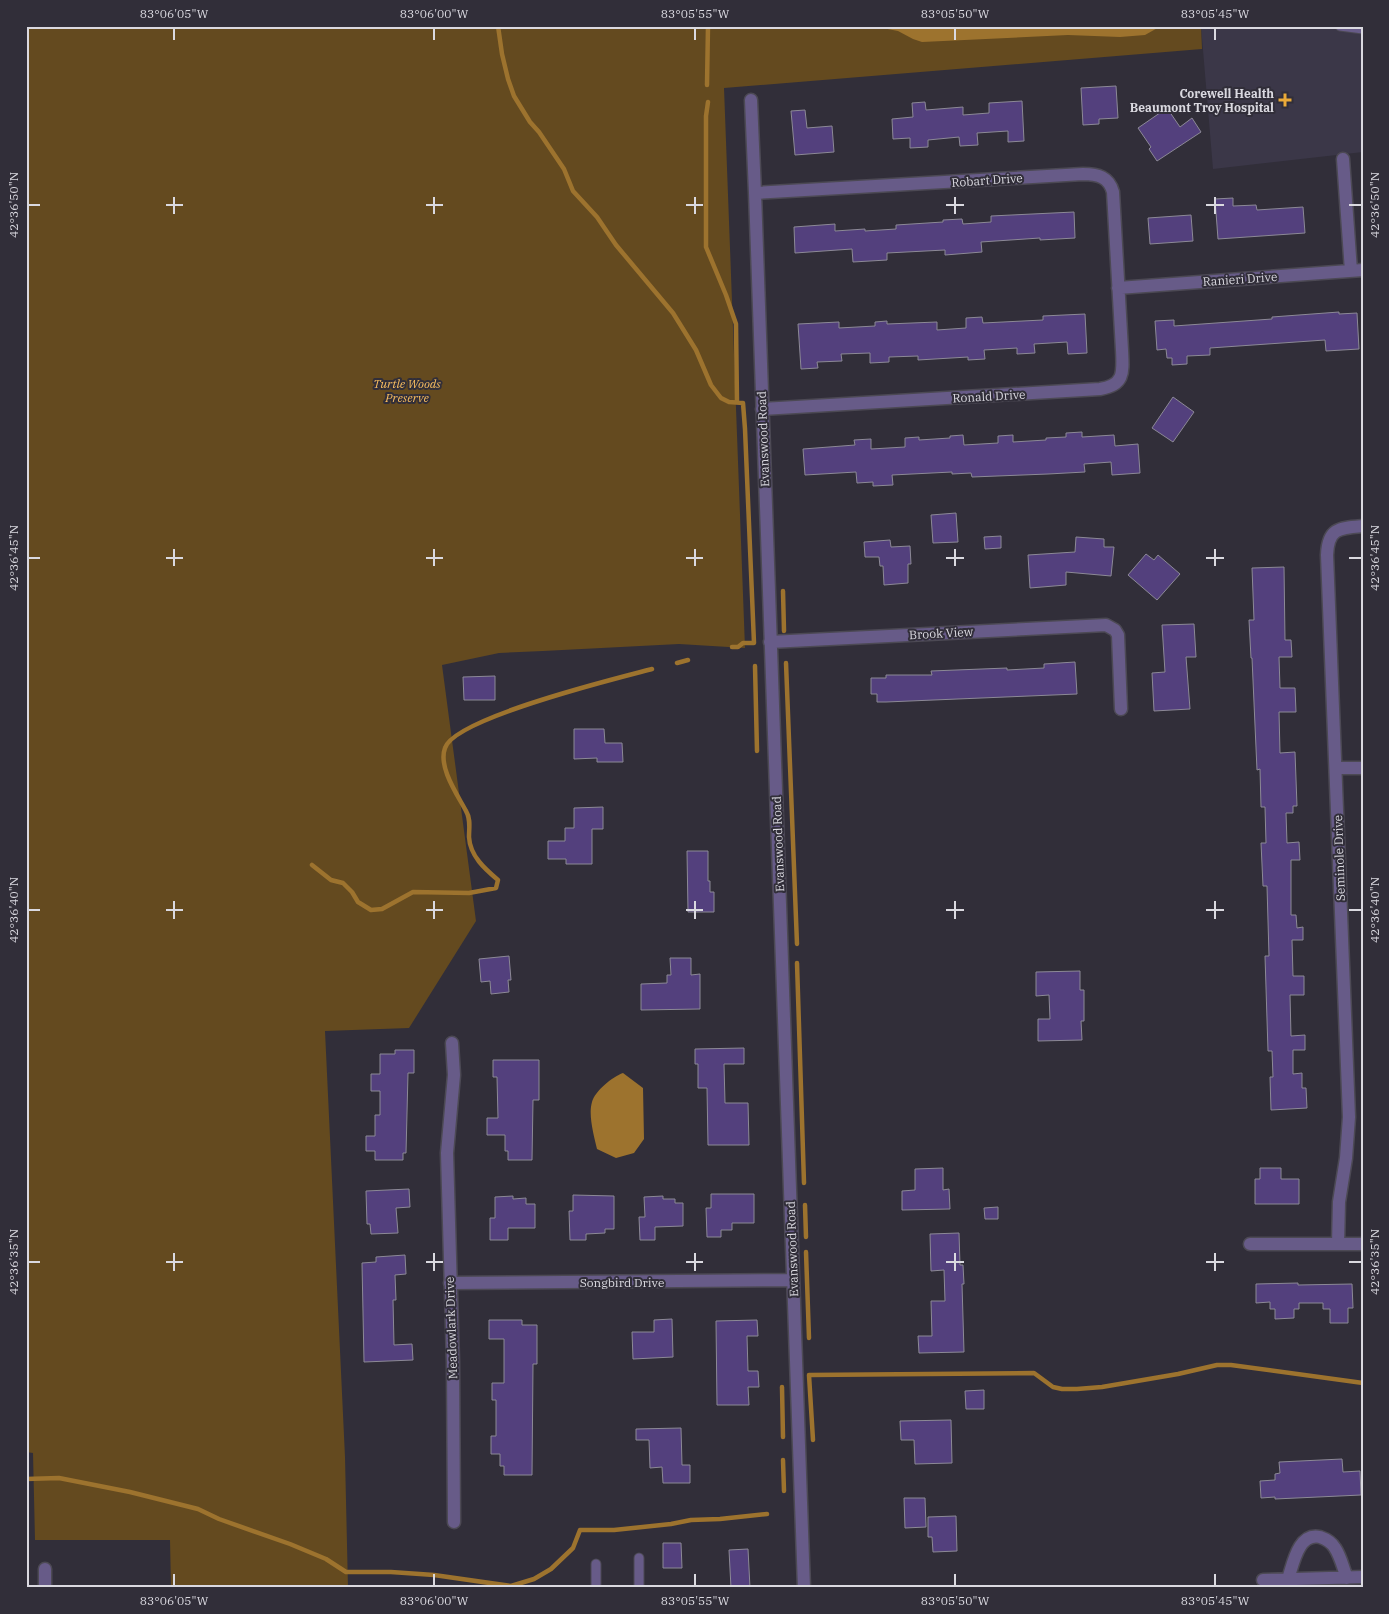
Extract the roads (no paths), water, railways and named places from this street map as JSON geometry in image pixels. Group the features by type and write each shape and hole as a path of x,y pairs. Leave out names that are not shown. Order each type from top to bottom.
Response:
{"street":[{"name":"Evanswood Road","path":"751,100 804,1588"},
{"path":"1343,159 1357,271"},
{"name":"Robart Drive","path":"755,193 1096,174 1108,181 1113,192 1118,288"},
{"name":"Ranieri Drive","path":"1118,288 1357,271"},
{"name":"Ronald Drive","path":"762,409 1070,392 1110,387 1117,383 1122,375 1118,288"},
{"name":"Seminole Drive","path":"1338,1244 1339,1202 1346,1158 1349,1118 1327,555 1328,542 1333,533 1347,527 1363,526"},
{"name":"Brook View","path":"770,642 1098,624 1111,626 1118,635 1121,709"},
{"path":"1336,768 1363,768"},
{"name":"Meadowlark Drive","path":"452,1043 454,1075 447,1153 453,1362 454,1522"},
{"path":"1250,1244 1363,1244"},
{"name":"Songbird Drive","path":"450,1282 793,1280"},
{"path":"1288,1580 1301,1545 1306,1539 1315,1536 1330,1542 1336,1549 1347,1578"},
{"path":"45,1569 45,1588"},
{"path":"1263,1580 1363,1577"}],"lane":[{"path":"1340,26 1363,29"},
{"path":"639,1558 639,1588"},
{"path":"596,1564 596,1588"}],"waterway":[{"path":"498,26 502,54 514,96 564,169 573,191 597,217 616,245 673,313 696,350 711,385 721,398 729,402 743,403 754,643 743,643 738,647 732,647"},
{"path":"707,85 708,26"},
{"path":"708,102 706,116 706,247 736,324 737,402"},
{"path":"783,591 784,631"},
{"path":"677,663 688,660"},
{"path":"786,663 797,944"},
{"path":"755,666 757,751"},
{"path":"312,865 331,880 343,883 358,902 371,910 382,909 413,892 469,893 496,888 498,880 483,867 472,850 469,837 469,817 446,772 444,763 445,748 455,736 476,724 505,712 574,690 652,669"},
{"path":"797,963 804,1183"},
{"path":"805,1205 806,1237"},
{"path":"806,1252 809,1338"},
{"path":"813,1440 809,1375 1034,1373 1053,1387 1077,1389 1102,1387 1178,1374 1217,1365 1231,1365 1363,1383"},
{"path":"782,1387 783,1437"},
{"path":"783,1460 784,1491"},
{"path":"26,1479 59,1478 130,1492 198,1509 219,1519 326,1559 346,1572 391,1572 434,1575 511,1586 534,1579 551,1569 573,1548 580,1530 614,1530 691,1520 767,1514"}],"place":[{"name":"Corewell Health Beaumont Troy Hospital","path":"1285,100"}],"park label":[{"name":"Turtle Woods Preserve","path":"407,390"}]}
